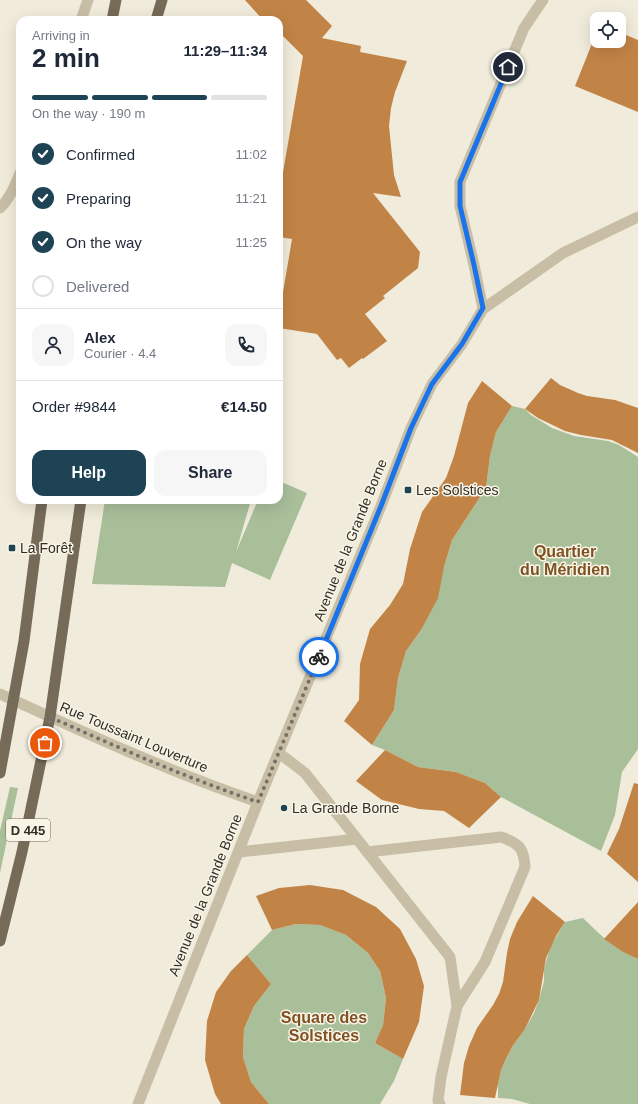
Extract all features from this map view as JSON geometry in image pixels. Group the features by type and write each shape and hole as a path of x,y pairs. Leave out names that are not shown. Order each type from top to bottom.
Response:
{"main road":[{"path":"113,16 116,0"},
{"path":"157,16 162,0"},
{"path":"0,773 24,641 41,504"},
{"name":"D 445","path":"0,941 31,814 50,717 80,504"}],"street":[{"path":"82,16 88,0"},
{"path":"483,308 460,206 460,182 524,28 543,0"},
{"path":"0,208 5,203 16,184"},
{"name":"Avenue de la Grande Borne","path":"141,1103 258,802 381,506 411,428 432,384 462,344 483,308 562,253 638,217"},
{"name":"Rue Toussaint Louverture","path":"0,694 115,746 210,786 258,802"},
{"path":"279,753 305,773 450,957 457,1006"},
{"path":"367,852 501,837 514,842 524,855 525,867 485,962 457,1006 441,1077 438,1101 440,1104"},
{"path":"239,852 357,839"}],"green space":[{"path":"512,406 525,409 531,415 552,428 574,436 608,441 619,445 638,457 638,749 622,772 615,815 601,851 501,797 485,783 456,772 418,767 372,745 394,710 398,678 406,651 421,630 444,567 452,540 486,488 490,456 496,432"},
{"path":"283,483 307,493 270,580 232,563 225,587 92,584 104,504 250,504 236,552 256,504 283,504"},
{"path":"10,787 18,788 0,873 0,831"},
{"path":"583,918 609,942 638,959 638,1104 530,1104 512,1099 498,1098 498,1083 501,1070 512,1047 534,1013 539,1000 544,981 544,969 550,947 565,922"},
{"path":"296,924 320,925 346,935 368,953 380,971 386,998 383,1025 375,1043 403,1059 394,1081 380,1104 269,1104 251,1082 243,1057 244,1029 254,1006 271,984 247,955 272,930"}],"building":[{"path":"245,0 306,0 332,26 322,38 361,46 360,52 407,61 395,92 389,126 394,175 401,197 373,193 420,252 418,268 383,296 385,298 365,314 387,341 349,368 341,358 337,360 317,334 283,329 283,292 292,239 283,238 283,173 303,56 283,36 283,16 259,16"},
{"path":"626,35 638,40 638,112 575,86 590,48 626,48"},
{"path":"551,378 560,385 578,393 587,396 615,400 638,408 638,453 612,440 565,431 538,418 525,409"},
{"path":"482,381 512,406 496,432 490,456 486,488 452,540 444,567 438,598 421,630 406,651 398,678 394,710 372,745 344,721 359,700 360,664 370,629 390,605 403,584 410,549 422,512 446,478 454,456 468,403"},
{"path":"385,750 418,767 456,772 485,783 501,797 469,828 444,811 419,809 382,800 356,781"},
{"path":"634,783 638,784 638,882 607,854 619,829"},
{"path":"310,885 343,890 376,907 400,929 416,959 424,986 419,1022 403,1059 375,1043 383,1025 386,998 380,971 368,953 346,935 320,925 296,924 272,930 256,896 279,888"},
{"path":"533,896 565,922 556,936 546,958 539,1000 525,1029 512,1047 501,1070 495,1098 460,1095 464,1063 469,1046 477,1028 499,994 503,982 510,939 517,922"},
{"path":"638,902 638,959 623,952 604,939"},
{"path":"247,955 271,984 254,1006 244,1029 243,1057 251,1082 269,1104 221,1104 215,1094 205,1060 207,1021 216,992 231,971"}],"way so far":[{"path":"45,743 50,717 210,786 258,802 319,657"}],"place":[{"name":"Les Solstices","path":"408,490"},
{"name":"La Forêt","path":"12,548"},
{"name":"La Grande Borne","path":"284,808"}],"district":[{"name":"Quartier du Méridien","path":"565,560"},
{"name":"Square des Solstices","path":"324,1026"}],"route":[{"path":"319,657 381,506 411,428 432,384 462,344 483,308 460,206 460,182 508,67"}]}
